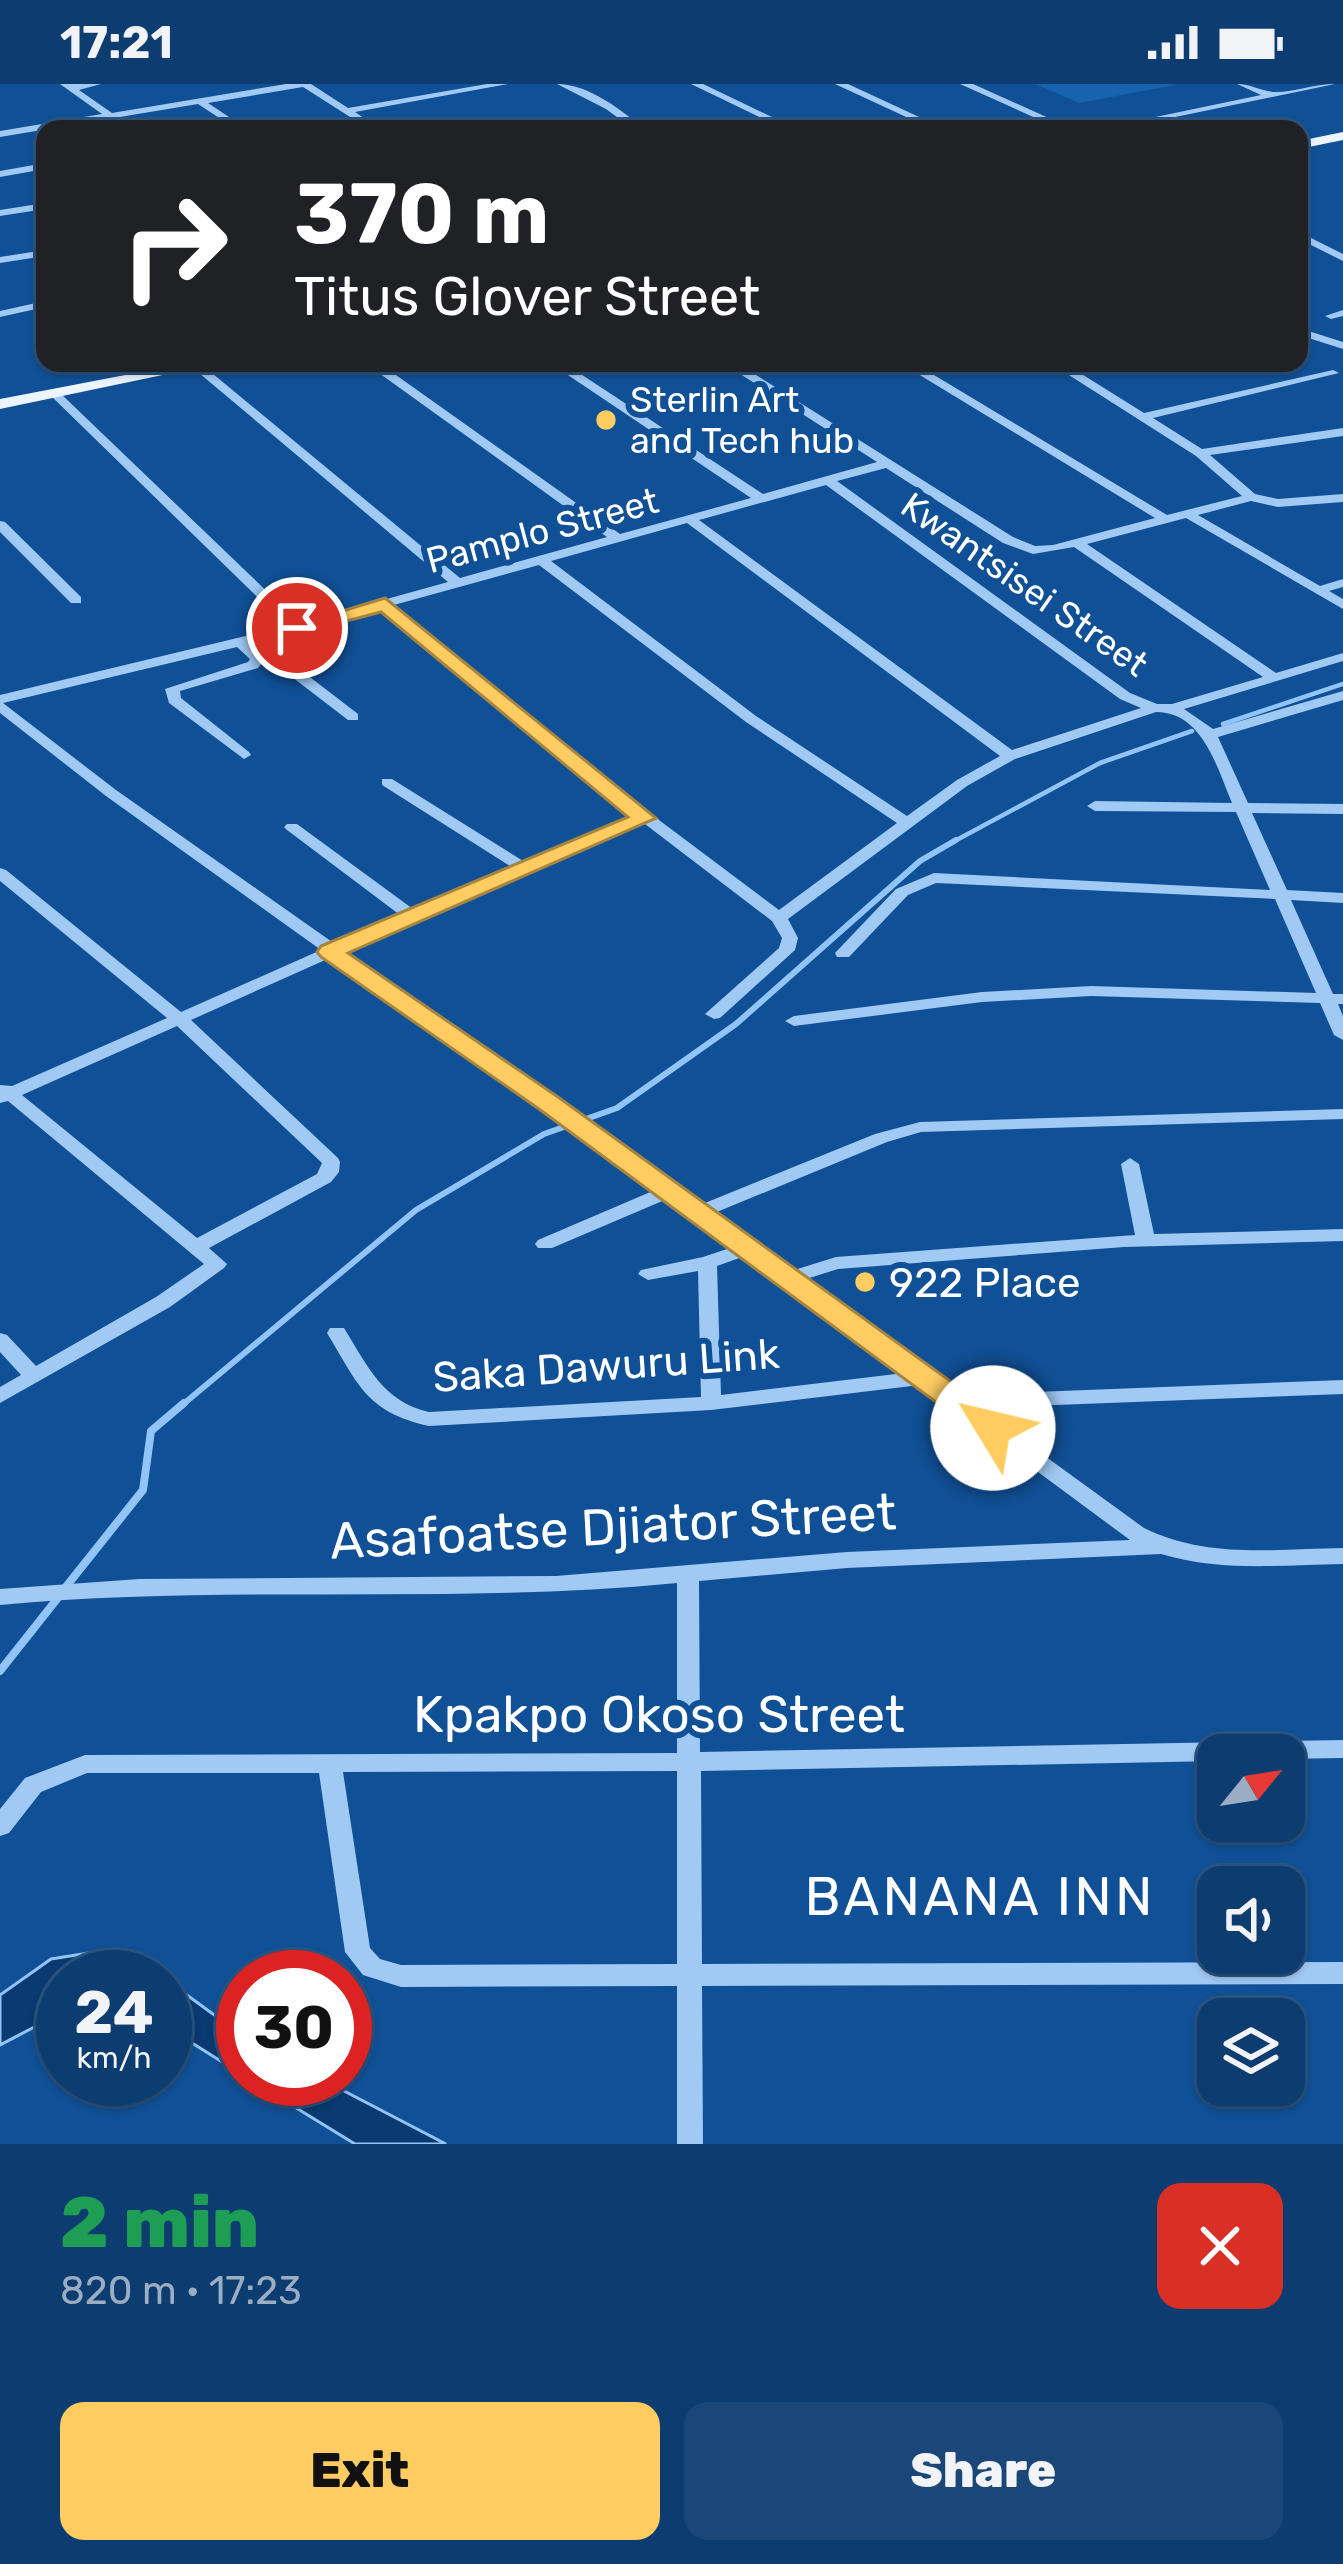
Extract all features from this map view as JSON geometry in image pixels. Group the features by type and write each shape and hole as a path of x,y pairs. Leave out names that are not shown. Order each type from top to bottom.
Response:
{"main road":[{"path":"1308,139 1343,132"},
{"path":"0,401 133,372"},
{"path":"0,401 164,372"}],"street":[{"path":"68,86 96,84"},
{"path":"91,120 304,84 360,120"},
{"path":"430,84 446,94"},
{"path":"345,111 503,84"},
{"path":"562,84 627,120"},
{"path":"696,84 773,120"},
{"path":"840,84 921,120"},
{"path":"965,84 1047,120"},
{"path":"1242,84 1271,96"},
{"path":"1149,120 1330,84"},
{"path":"68,86 110,116"},
{"path":"199,100 229,120"},
{"path":"0,117 22,130"},
{"path":"0,134 36,129"},
{"path":"0,174 36,168"},
{"path":"0,213 36,207"},
{"path":"1308,240 1343,258"},
{"path":"0,260 36,254"},
{"path":"0,314 36,306"},
{"path":"1308,335 1343,346"},
{"path":"213,372 458,584"},
{"path":"384,372 618,539"},
{"path":"570,372 763,500"},
{"path":"743,372 1020,547 1042,550 1078,544 1251,497 1278,503 1343,498"},
{"path":"921,372 1165,519"},
{"path":"1070,372 1200,453 1251,497"},
{"path":"1142,417 1333,374"},
{"path":"55,394 297,628"},
{"path":"1200,453 1343,432"},
{"name":"Pamplo Street","path":"0,703 297,628 889,464"},
{"name":"Kwantsisei Street","path":"830,482 1125,696 1155,708 1173,708 1210,734"},
{"path":"1188,514 1343,604"},
{"path":"691,520 1010,756"},
{"path":"0,525 76,601"},
{"path":"1078,544 1273,677"},
{"path":"541,560 751,719 906,822"},
{"path":"1319,590 1343,583"},
{"path":"385,604 644,818 779,918 790,938 788,950 714,1014"},
{"path":"241,643 258,658 284,664 353,717"},
{"path":"1173,708 1343,657"},
{"path":"244,755 174,700 172,689 253,665 258,658"},
{"path":"1343,694 1210,734 1282,897 1335,999 1343,1035"},
{"path":"0,703 330,952 549,1103 1157,1547 1197,1557 1343,1556"},
{"path":"779,918 906,822 1010,756 1155,708"},
{"path":"387,782 522,867"},
{"path":"1095,806 1343,809"},
{"path":"3,1092 181,1020 522,867 644,818"},
{"path":"292,827 411,916"},
{"path":"0,873 181,1020 331,1162 331,1172 324,1178 199,1245"},
{"path":"843,953 902,892 934,878 1343,898"},
{"path":"794,1021 982,997 1091,991 1335,999"},
{"path":"0,1396 164,1302 217,1261 3,1092"},
{"path":"697,1213 920,1127 1343,1114"},
{"path":"1130,1163 1146,1240"},
{"path":"545,1244 668,1192"},
{"path":"786,1279 836,1262 1146,1240 1343,1235"},
{"path":"648,1274 707,1263 746,1249"},
{"path":"707,1263 711,1402"},
{"name":"Saka Dawuru Link","path":"337,1333 380,1402 402,1415 429,1419 711,1402 923,1378"},
{"path":"0,1340 34,1376"},
{"path":"957,1402 1343,1387"},
{"name":"Asafoatse Djiator Street","path":"3,1597 72,1587 197,1582 438,1587 688,1575 845,1560 1157,1547"},
{"path":"688,1575 690,2144"},
{"name":"Kpakpo Okoso Street","path":"0,1826 33,1785 85,1764 689,1762 1343,1749"},
{"path":"329,1761 358,1952 372,1967 401,1976 1343,1972"}],"shaded area":[{"path":"1035,84 1172,84 1175,85 1079,103"},
{"path":"36,1970 36,2026 0,2045 0,1995"},
{"path":"192,1999 216,2016 216,2058 192,2043"},
{"path":"293,2106 372,2106 446,2144 355,2144"}],"waterway":[{"path":"1223,724 1343,684"},
{"path":"951,843 1100,763 1192,731"},
{"path":"181,1406 416,1210 544,1134 617,1108 736,1024 920,861 956,840"},
{"path":"65,1588 143,1490 151,1431 184,1403"},
{"path":"0,1671 57,1599"}],"place":[{"name":"Sterlin Art and Tech hub","path":"606,420"},
{"name":"922 Place","path":"865,1282"}],"district":[{"name":"BANANA INN","path":"980,1896"}],"route":[{"path":"297,628 385,604 644,818 330,952 549,1103 993,1428"}]}
